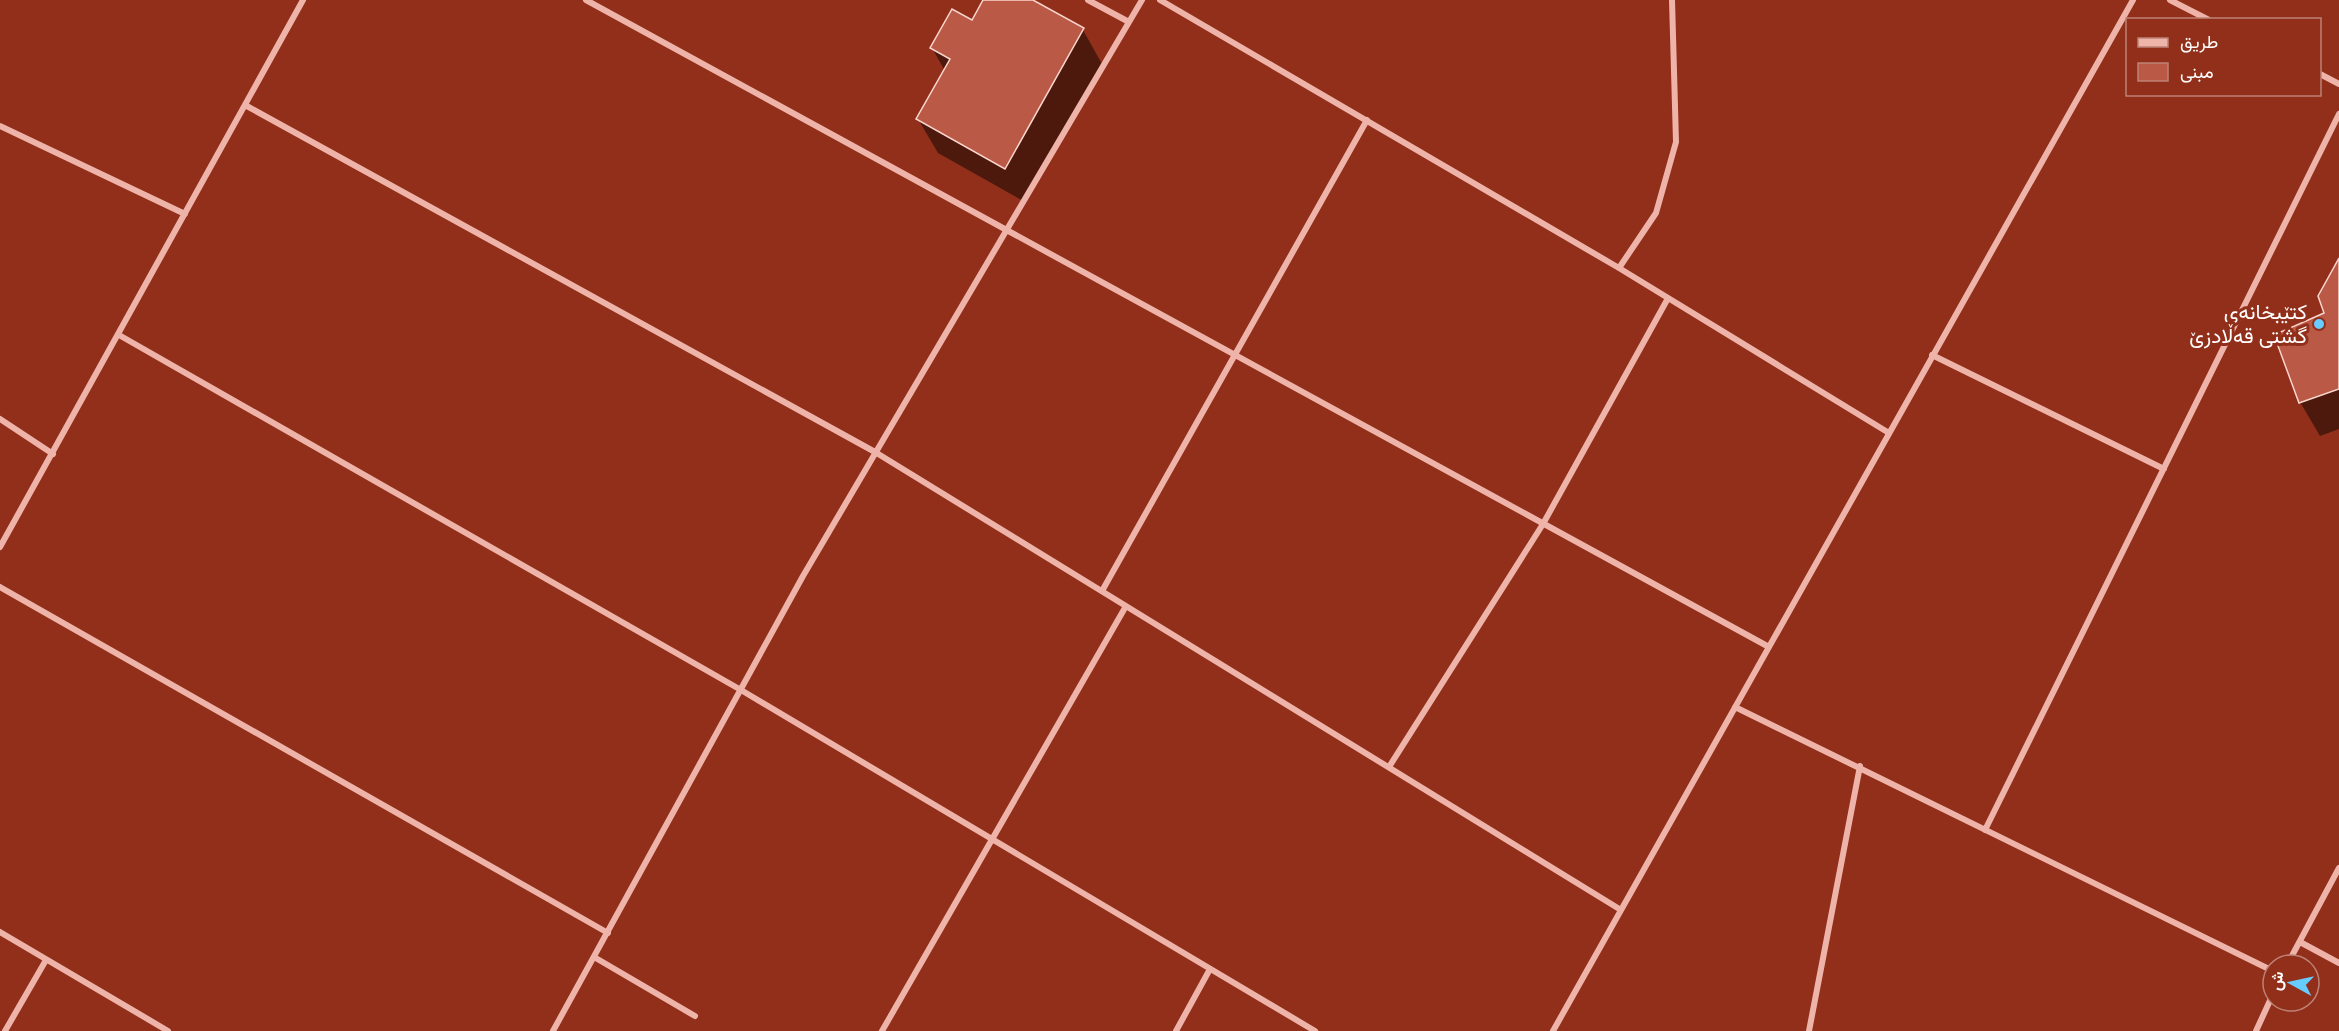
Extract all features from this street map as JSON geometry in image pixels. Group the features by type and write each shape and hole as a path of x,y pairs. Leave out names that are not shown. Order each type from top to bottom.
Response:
{"street":[{"path":"0,547 303,0"},
{"path":"586,0 1768,647"},
{"path":"1088,0 1129,22"},
{"path":"553,1031 875,452 1142,0"},
{"path":"1160,0 1619,268 1667,300 1889,433"},
{"path":"1619,268 1656,213 1676,142 1672,0"},
{"path":"1553,1031 2133,0"},
{"path":"2170,0 2205,18"},
{"path":"2321,75 2339,84"},
{"path":"245,105 875,452 1621,910"},
{"path":"1985,830 2339,114"},
{"path":"1102,591 1367,120"},
{"path":"0,126 185,214"},
{"path":"1389,767 1543,524 1667,300"},
{"path":"119,334 741,690 1315,1031"},
{"path":"1932,355 2164,469"},
{"path":"0,419 53,454"},
{"path":"0,587 608,933"},
{"path":"882,1031 1126,606"},
{"path":"1735,707 1860,766 2261,965"},
{"path":"1809,1031 1860,766"},
{"path":"2294,953 2339,868"},
{"path":"0,932 168,1031"},
{"path":"2300,942 2339,963"},
{"path":"594,957 695,1016"},
{"path":"5,1031 46,960"},
{"path":"1176,1031 1210,969"},
{"path":"2256,1031 2264,1013"}],"building":[{"path":"983,0 1033,0 1084,28 1005,169 916,119 950,59 930,48 952,9 972,20"},
{"name":"کتێبخانەی گشتی قەڵادزێ","path":"2339,258 2339,389 2299,403 2274,335 2324,313 2318,296"}],"place":[{"name":"کتێبخانەی گشتی قەڵادزێ","path":"2319,324"}]}
